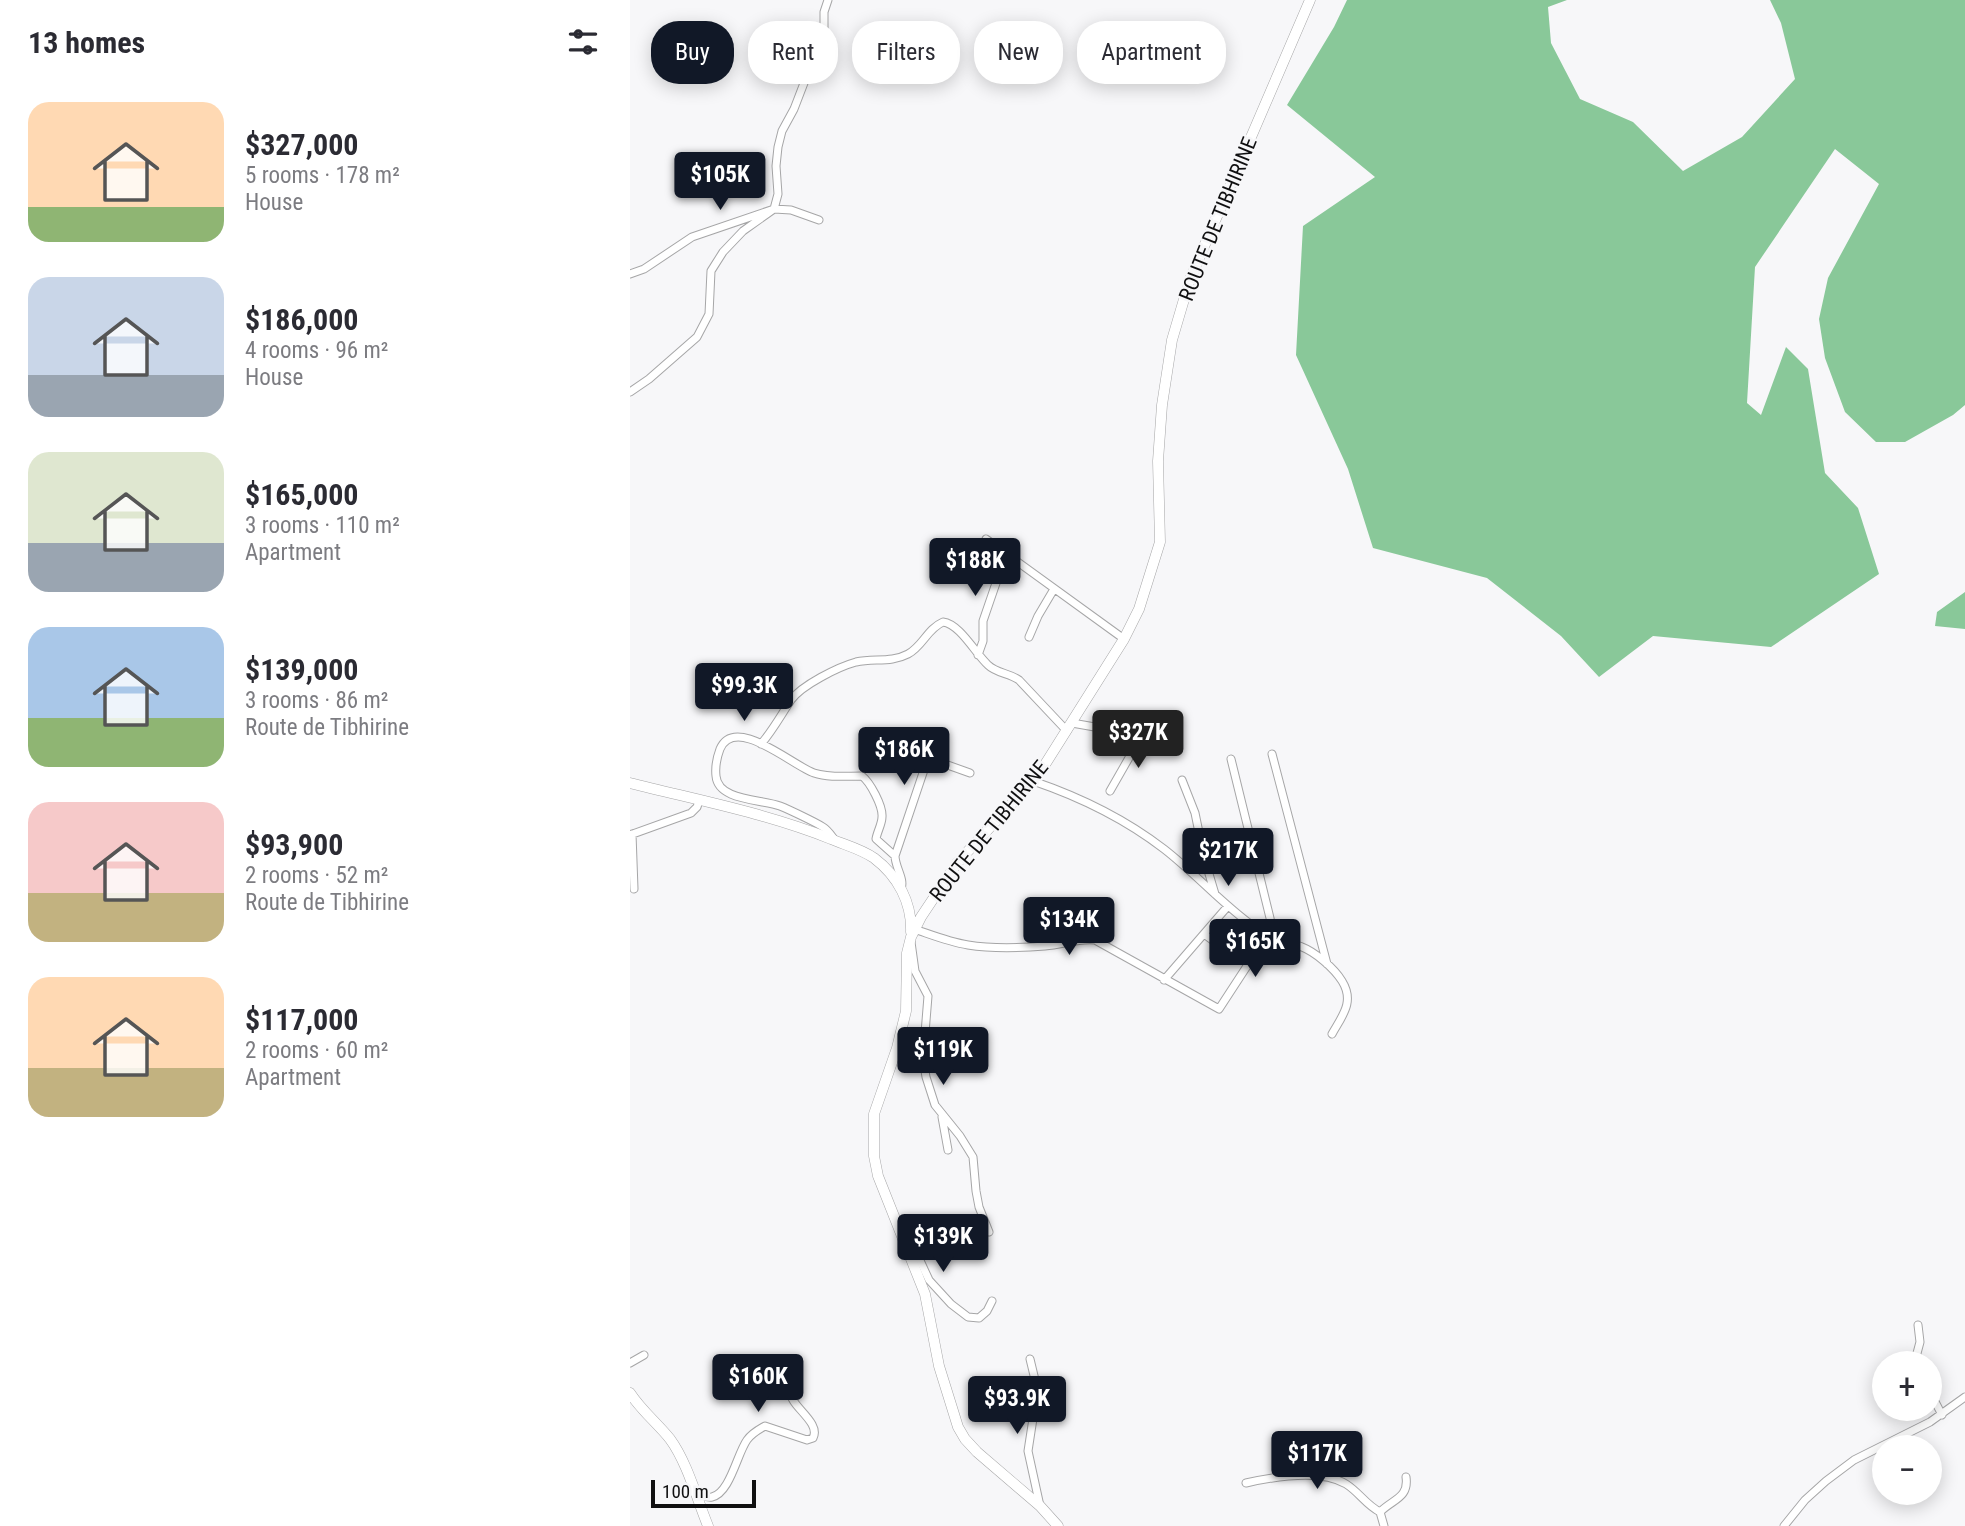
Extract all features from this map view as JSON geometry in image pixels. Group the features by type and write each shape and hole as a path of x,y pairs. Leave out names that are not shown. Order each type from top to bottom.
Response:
{"street":[{"path":"630,392 697,337 709,313 711,271 723,252 743,231 774,208 778,194 776,166 782,131 794,109 819,44 828,0"},
{"name":"ROUTE DE TIBHIRINE","path":"1058,1526 1040,1506 977,1452 958,1427 939,1366 925,1294 878,1176 874,1156 874,1114 897,1048 906,1011 907,953 920,917 957,863 1039,774 1124,639 1139,609 1160,542 1158,461 1162,405 1172,340 1186,291 1310,0"},
{"path":"630,274 650,265 692,237 774,208 791,210 819,220"},
{"path":"986,539 1124,639"},
{"path":"978,655 983,641 983,621 1006,554"},
{"path":"1029,637 1054,589"},
{"path":"761,744 800,690 842,667 869,660 896,660 911,653 939,623 949,623 990,668 1019,680 1069,727 1174,741"},
{"path":"1110,791 1142,735"},
{"path":"835,841 823,827 780,806 738,797 720,787 716,767 723,743 731,737 738,737 761,744 813,773 862,776 881,810 882,817 876,839 895,856"},
{"path":"1272,754 1327,964"},
{"path":"901,889 903,882 895,864 895,856 928,758 970,773"},
{"path":"1231,759 1273,937"},
{"path":"1182,780 1195,813 1215,895"},
{"path":"1033,781 1063,791 1135,828 1166,851 1254,927 1273,937 1304,947 1327,964 1342,981 1348,1005 1332,1034"},
{"path":"630,783 801,827 865,852 888,870 908,904 915,971 928,996 923,1058 926,1077 935,1105 960,1136 972,1157 978,1199 989,1232"},
{"path":"634,889 631,835 691,813 699,801"},
{"path":"1164,980 1228,906"},
{"path":"912,933 984,947 1046,946 1095,940 1219,1009 1249,963 1263,932"},
{"path":"1204,934 1249,963"},
{"path":"941,1114 948,1150"},
{"path":"903,1237 917,1254 929,1280 951,1304 968,1317 979,1318 987,1311 992,1301"},
{"path":"1918,1325 1920,1342 1918,1351"},
{"path":"630,1363 644,1355"},
{"path":"1030,1360 1037,1399 1028,1451 1040,1506"},
{"path":"695,1494 714,1497 720,1493 728,1482 748,1438 765,1426 807,1440 813,1438 815,1431 809,1420 793,1400 783,1374 770,1361"},
{"path":"630,1393 633,1405 671,1441 708,1526"},
{"path":"1942,1415 1965,1397"},
{"path":"1784,1526 1826,1480 1854,1460 1930,1421"},
{"path":"1246,1483 1279,1476 1314,1476 1340,1481 1350,1486 1372,1508 1380,1512 1384,1526"},
{"path":"1380,1512 1405,1493 1406,1477"}],"green space":[{"path":"1347,0 1567,0 1548,7 1551,43 1580,99 1633,122 1683,171 1742,137 1795,79 1781,23 1770,0 1965,0 1965,405 1953,415 1905,442 1876,442 1845,412 1825,358 1819,319 1828,278 1879,184 1835,149 1755,267 1747,403 1761,415 1786,347 1808,369 1825,473 1858,508 1879,574 1771,647 1653,636 1599,677 1561,636 1487,578 1373,548 1348,469 1296,355 1303,226 1375,177 1287,105 1334,27"},
{"path":"1965,592 1965,629 1935,626 1937,612"}]}
